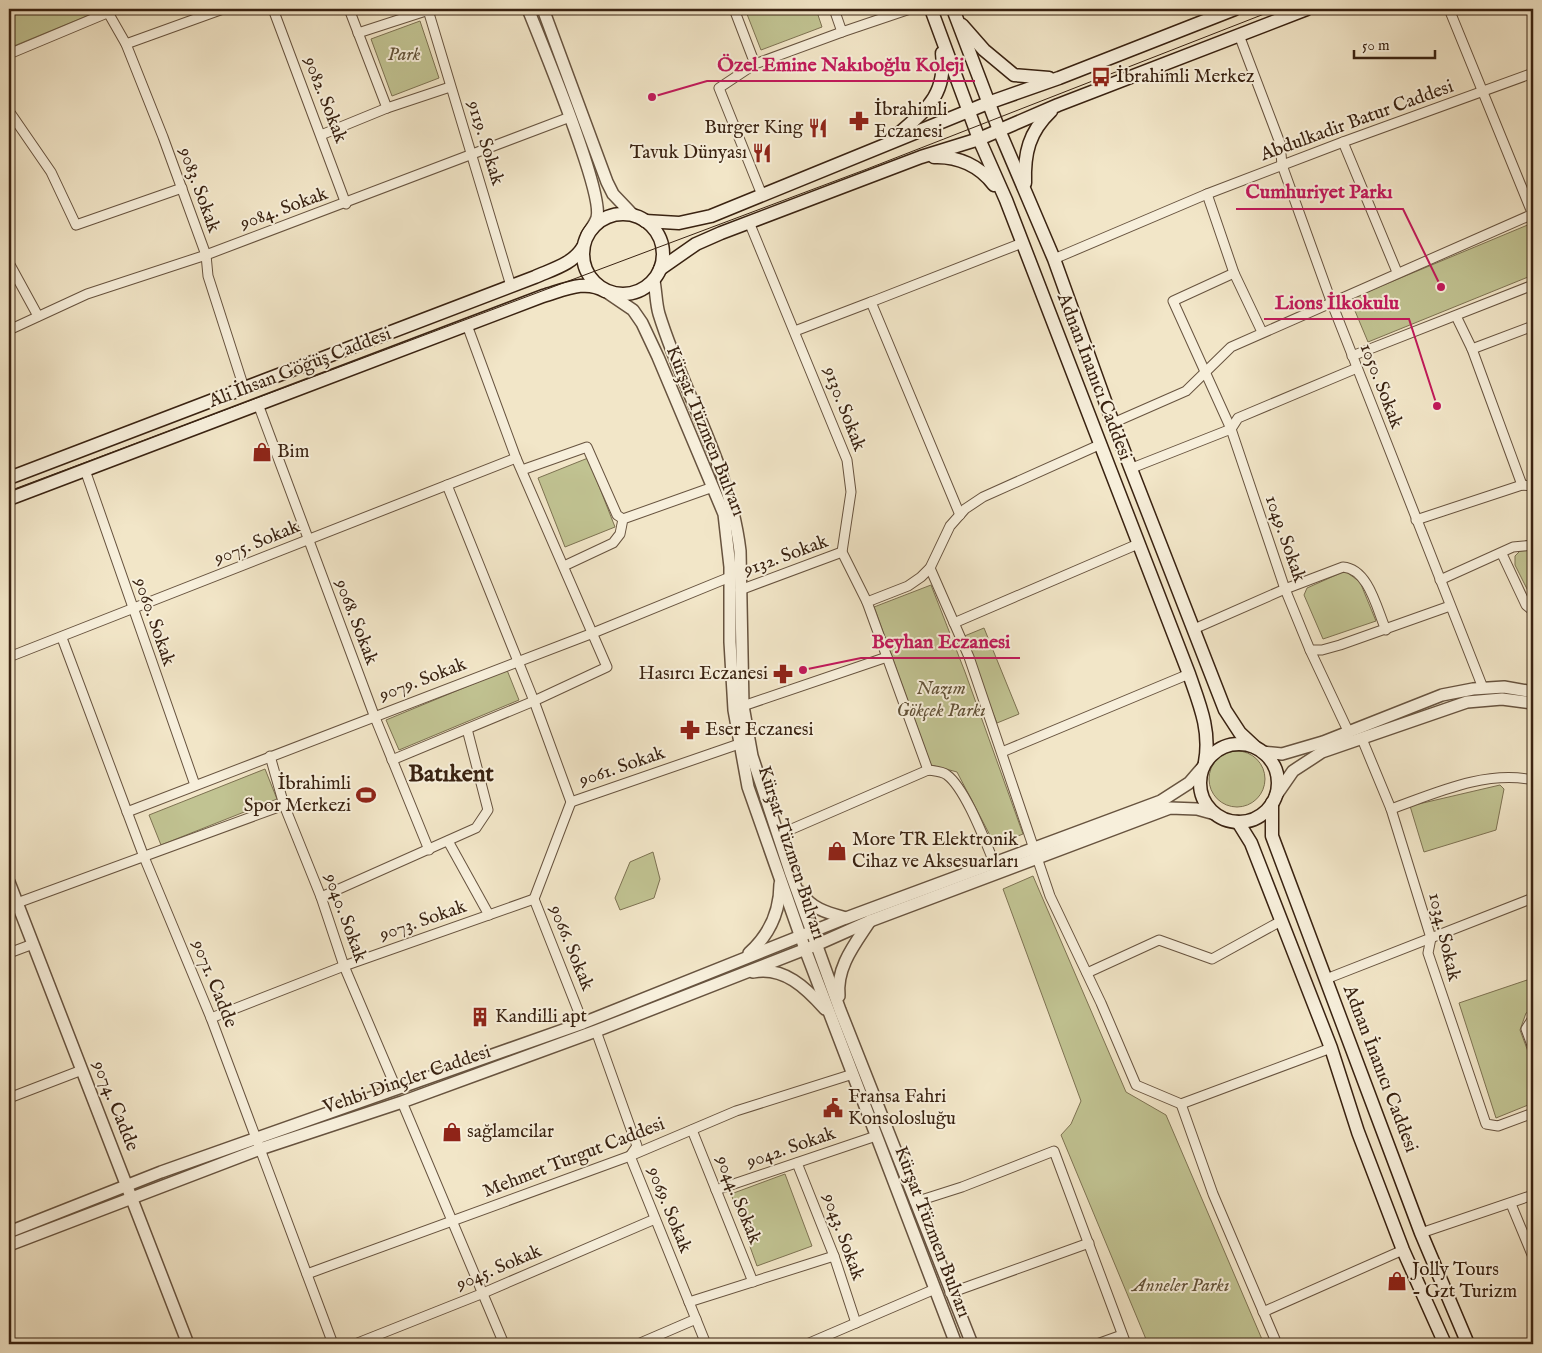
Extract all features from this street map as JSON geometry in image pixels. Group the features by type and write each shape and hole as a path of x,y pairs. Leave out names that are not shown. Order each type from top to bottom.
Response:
{"main road":[{"name":"Adnan İnanıcı Caddesi","path":"931,9 968,111 1006,200 1189,674 1204,718 1208,746 1203,766"},
{"path":"645,221 679,223 691,222 711,216 988,103 1059,78 1235,9"},
{"path":"660,269 696,244 749,222 979,138 1058,105 1307,9"},
{"path":"954,14 984,50 1014,75 1028,78 1059,78"},
{"name":"Adnan İnanıcı Caddesi","path":"954,14 999,130 1054,259 1113,423 1225,710 1240,733 1259,749"},
{"path":"886,144 927,108 938,94 944,68 940,34"},
{"path":"1026,193 1024,164 1031,137 1037,126 1058,105"},
{"path":"921,158 943,156 960,160 976,167 986,174 1006,200"},
{"path":"620,214 633,215 645,221 655,230 660,240 663,256 660,269 654,281 643,289 631,294 605,291 594,283 587,273 582,260 585,241 595,224 606,217 620,214"},
{"name":"Ali İhsan Göğüş Caddesi","path":"9,478 567,263 578,256 585,241"},
{"name":"Ali İhsan Göğüş Caddesi","path":"9,499 543,296 580,286 595,285 605,291"},
{"path":"1239,743 1259,749 1273,764 1276,772 1278,788 1274,800 1261,815 1238,822 1215,814 1204,802 1201,794 1203,766 1223,746 1239,743"},
{"name":"Adnan İnanıcı Caddesi","path":"1274,800 1272,836 1421,1233 1468,1344"},
{"name":"Adnan İnanıcı Caddesi","path":"1238,822 1251,843 1331,1048 1358,1132 1440,1343"}],"street":[{"path":"126,44 223,9"},
{"name":"9082. Sokak","path":"273,9 346,204"},
{"path":"349,9 386,108"},
{"path":"528,9 570,117 597,204 597,218 585,241"},
{"path":"543,9 607,182 613,194 633,215"},
{"path":"734,9 755,64"},
{"path":"834,9 842,32"},
{"path":"762,195 719,88 755,64 910,9"},
{"path":"1113,423 1186,391 1231,347 1331,301 1533,214 1449,9"},
{"path":"358,33 430,10"},
{"name":"9119. Sokak","path":"430,10 450,87 511,286"},
{"path":"9,54 106,11"},
{"name":"9083. Sokak","path":"106,11 126,44 182,188 206,255 208,276 244,388"},
{"name":"1050. Sokak","path":"1239,35 1280,142 1282,165 1331,301 1483,688"},
{"name":"Abdulkadir Batur Caddesi","path":"1054,259 1207,194 1342,142 1533,73"},
{"path":"321,135 386,108 450,87"},
{"path":"9,111 51,172 76,225 182,188"},
{"name":"9084. Sokak","path":"9,330 87,294 206,255 346,204 570,117"},
{"path":"1342,142 1397,272"},
{"path":"1207,194 1234,273 1262,332"},
{"name":"9130. Sokak","path":"749,222 847,460 851,492 842,552"},
{"path":"795,331 1022,243"},
{"path":"9,262 38,316"},
{"name":"1049. Sokak","path":"1234,273 1173,301 1231,429 1285,589 1310,650 1349,733"},
{"name":"Kürşat Tüzmen Bulvarı","path":"654,281 658,312 728,489 737,527 743,706 752,756 778,835 800,936 835,1012 972,1344"},
{"path":"1352,356 1533,285"},
{"name":"Kürşat Tüzmen Bulvarı","path":"605,291 634,310 642,322 724,514 730,577 730,642 734,710 748,787 785,874 812,931 853,1074 956,1344"},
{"path":"871,302 960,515"},
{"path":"1456,316 1472,350 1522,484"},
{"path":"392,760 534,701 607,667 516,458 467,325"},
{"path":"1472,350 1533,326"},
{"path":"1132,468 1231,429 1238,418 1357,368"},
{"name":"9068. Sokak","path":"258,404 374,716 429,850"},
{"path":"867,602 908,586 930,568 950,526 960,515 983,497 1099,445"},
{"path":"522,470 587,447 617,515 623,520"},
{"name":"9075. Sokak","path":"9,657 62,638 516,458"},
{"name":"9060. Sokak","path":"84,470 195,785"},
{"path":"1416,520 1522,484 1533,486"},
{"path":"447,485 534,701 572,802"},
{"path":"623,520 713,488"},
{"path":"564,566 613,543 620,534 623,520"},
{"path":"954,624 1138,544"},
{"path":"1440,580 1502,554 1513,547 1533,545"},
{"path":"842,552 867,602 928,770"},
{"name":"9132. Sokak","path":"740,590 842,552"},
{"path":"1502,554 1526,605 1533,611"},
{"path":"1194,629 1285,589 1343,567 1350,568 1365,581 1386,630"},
{"path":"930,568 969,657 1037,852 1050,896 1136,1085 1181,1104 1331,1048"},
{"name":"9079. Sokak","path":"127,812 593,633 730,577"},
{"path":"1310,650 1322,650 1386,630 1450,606"},
{"name":"9071. Cadde","path":"62,638 144,857 211,1018 333,1344"},
{"path":"743,706 887,657"},
{"path":"1002,752 1189,674"},
{"path":"1259,749 1282,754 1349,733 1442,695 1483,688 1504,687 1533,692"},
{"path":"1274,800 1293,771 1322,752 1467,702 1502,699 1533,703"},
{"path":"321,897 476,828 488,810 467,729"},
{"name":"1034. Sokak","path":"1362,739 1391,809 1432,938 1428,953 1486,1124 1498,1126 1533,1112"},
{"name":"9061. Sokak","path":"572,802 739,744"},
{"name":"9040. Sokak","path":"270,756 284,805 321,897 344,966 396,1088"},
{"path":"9,1232 127,1185 259,1144 396,1088 583,1023 846,918 996,868 1037,852 1161,801 1189,783 1203,766"},
{"path":"778,835 928,770 944,773 955,782 980,829 996,868"},
{"path":"1391,809 1462,784 1517,777 1533,780"},
{"name":"9066. Sokak","path":"572,802 534,899 583,1023"},
{"path":"17,903 284,805"},
{"path":"1037,852 1170,808 1197,809 1215,814"},
{"path":"448,841 489,915"},
{"name":"Vehbi Dinçler Caddesi","path":"9,1245 259,1144 402,1102 596,1031 816,945 996,868"},
{"path":"785,874 806,900 823,912 846,918"},
{"path":"743,958 762,942 771,924 780,901 785,874"},
{"name":"9074. Cadde","path":"9,882 188,1344"},
{"path":"1326,979 1533,898"},
{"name":"9073. Sokak","path":"211,1018 344,966 534,899"},
{"path":"835,1012 841,969 870,921"},
{"path":"1086,973 1160,940 1212,958 1281,921"},
{"path":"9,954 33,944"},
{"path":"736,976 763,970 800,982 835,1012"},
{"path":"1533,1018 1526,1029 1533,1048"},
{"name":"9069. Sokak","path":"596,1031 636,1146 630,1156 706,1344"},
{"path":"9,1098 82,1070"},
{"name":"Mehmet Turgut Caddesi","path":"307,1274 630,1156 736,1111 853,1074"},
{"path":"402,1102 481,1294 504,1344"},
{"path":"1181,1104 1213,1194 1277,1344"},
{"name":"9044. Sokak","path":"692,1130 753,1282"},
{"name":"9042. Sokak","path":"716,1190 876,1136"},
{"path":"915,1202 962,1187 1054,1151 1124,1340 1096,1344"},
{"name":"9043. Sokak","path":"797,1163 834,1256 856,1323"},
{"path":"1421,1233 1533,1195"},
{"path":"1511,1204 1533,1258"},
{"name":"9045. Sokak","path":"355,1344 481,1294 656,1219"},
{"path":"950,1293 1089,1243"},
{"path":"1263,1312 1404,1250"},
{"path":"689,1302 834,1256"},
{"path":"807,1344 935,1289"},
{"path":"638,1344 696,1320"}],"green space":[{"path":"9,9 100,9 101,10 9,48"},
{"path":"745,9 816,9 822,27 761,50"},
{"name":"Park","path":"420,21 439,78 392,96 371,39"},
{"path":"1530,224 1533,232 1533,275 1368,342 1350,299"},
{"path":"588,458 615,527 565,547 538,478"},
{"path":"1533,550 1533,601 1515,565 1515,556 1520,551"},
{"path":"1345,571 1360,582 1376,621 1323,639 1304,595 1307,588"},
{"name":"Nazım Gökçek Parkı","path":"931,585 965,672 1023,834 995,845 957,772 931,765 874,607"},
{"path":"984,628 1019,714 997,723 962,637"},
{"path":"507,670 519,700 399,750 386,720"},
{"path":"1237,751 1248,753 1257,759 1263,768 1265,779 1263,790 1257,799 1248,805 1237,807 1226,805 1217,799 1211,790 1209,779 1211,768 1217,759 1226,753"},
{"path":"265,769 277,799 161,845 149,815"},
{"path":"1500,785 1504,789 1496,830 1424,852 1410,806"},
{"path":"653,852 660,879 654,898 620,910 615,898 630,862"},
{"name":"Anneler Parkı","path":"1033,876 1126,1092 1166,1115 1264,1344 1148,1344 1061,1135 1071,1124 1081,1101 1003,889"},
{"path":"1533,978 1533,1010 1526,1013 1520,1030 1533,1065 1533,1103 1496,1118 1459,1003"},
{"path":"785,1174 812,1246 757,1266 731,1194"}],"tram line":[{"path":"9,491 867,169 1277,9"}],"place":[{"name":"İbrahimli Merkez","path":"1101,77"},
{"name":"Özel Emine Nakıboğlu Koleji","path":"652,97"},
{"name":"İbrahimli Eczanesi","path":"859,121"},
{"name":"Burger King","path":"818,128"},
{"name":"Tavuk Dünyası","path":"762,153"},
{"name":"Cumhuriyet Parkı","path":"1441,287"},
{"name":"Lions İlkokulu","path":"1437,406"},
{"name":"Bim","path":"262,452"},
{"name":"Beyhan Eczanesi","path":"803,670"},
{"name":"Hasırcı Eczanesi","path":"783,674"},
{"name":"Eser Eczanesi","path":"690,730"},
{"name":"İbrahimli Spor Merkezi","path":"366,795"},
{"name":"More TR Elektronik Cihaz ve Aksesuarları","path":"837,851"},
{"name":"Kandilli apt","path":"480,1017"},
{"name":"Fransa Fahri Konsolosluğu","path":"833,1108"},
{"name":"sağlamcilar","path":"452,1132"},
{"name":"Jolly Tours - Gzt Turizm","path":"1397,1281"}],"district":[{"name":"Batıkent","path":"451,774"}]}
